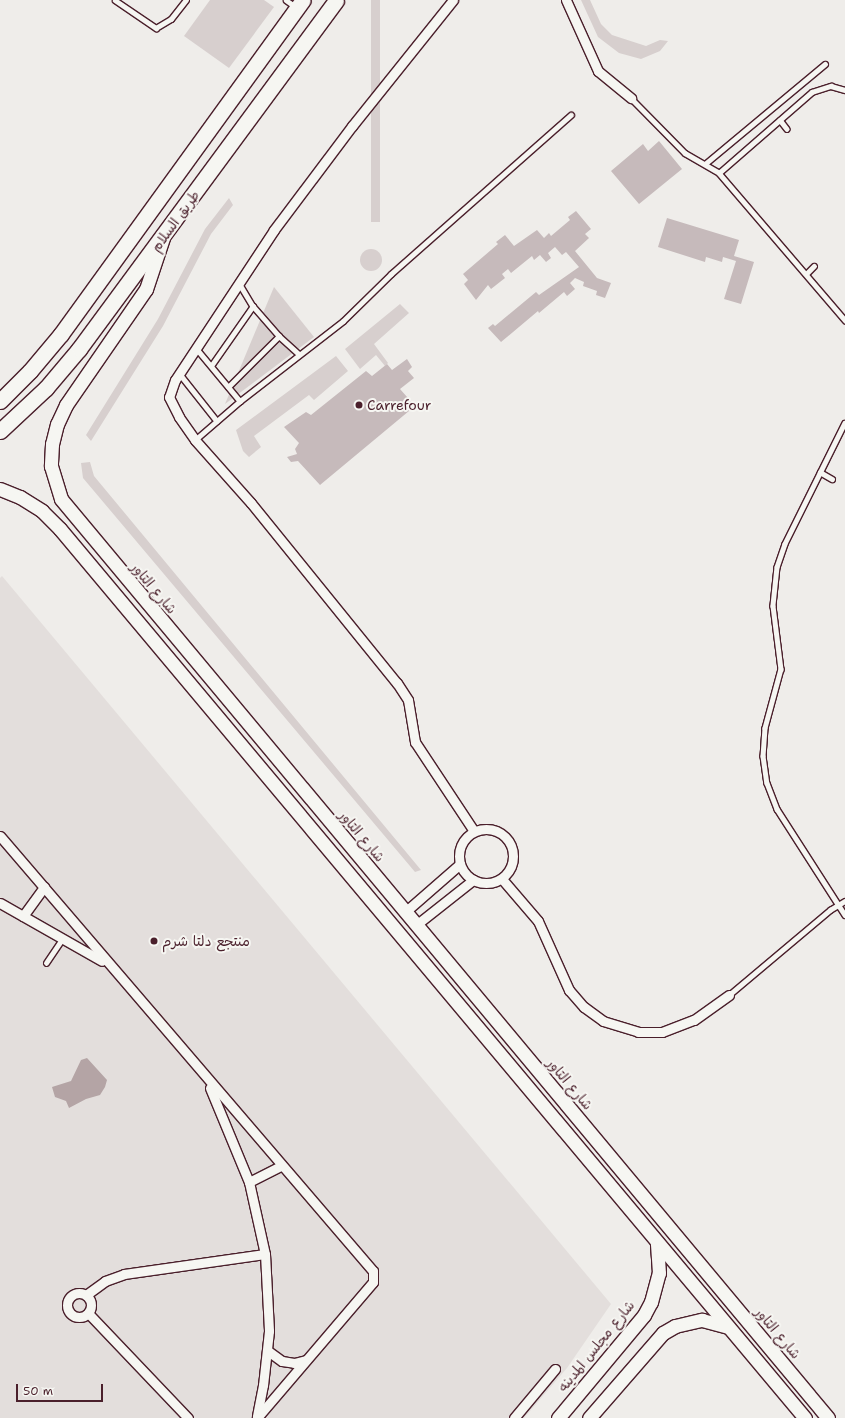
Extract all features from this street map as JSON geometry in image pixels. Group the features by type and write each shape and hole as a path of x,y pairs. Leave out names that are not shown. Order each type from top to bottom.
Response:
{"main road":[{"name":"طريق السلام","path":"0,431 28,406 63,369 163,238 336,0"},
{"name":"طريق السلام","path":"0,401 30,371 61,334 296,3"},
{"name":"شارع التاور","path":"163,238 146,289 66,405 54,434 51,466 56,488 67,509 828,1418"},
{"path":"0,488 20,497 42,511 73,546 805,1418"},
{"path":"73,546 88,534"},
{"path":"507,1064 523,1052"},
{"name":"شارع مجلس المدينه","path":"558,1418 644,1315 651,1302 659,1273 657,1243"},
{"path":"589,1418 663,1333 675,1326 702,1320 728,1327"}],"street":[{"path":"453,0 340,141 238,281 180,373 169,397 179,417 195,440 251,503 397,683 408,700 415,742 474,832"},
{"path":"566,0 598,71 631,98"},
{"path":"405,912 460,864 462,843 474,832 483,829 496,831 508,838 512,846 513,864 502,879 488,883 473,880 460,864"},
{"path":"0,836 375,1275 373,1282 257,1418"},
{"path":"502,879 538,921 569,990 584,1007 603,1022 638,1032 662,1032 694,1020 729,995"},
{"path":"416,925 473,880"},
{"path":"24,916 44,887"},
{"path":"0,903 109,965"},
{"path":"205,1077 249,1182 265,1254 268,1292 268,1351 257,1418"},
{"path":"249,1182 281,1166"},
{"path":"88,1313 75,1317 66,1306 73,1294 86,1295 105,1282 124,1274 265,1254"},
{"path":"86,1295 91,1304 88,1313"},
{"path":"88,1313 188,1418"},
{"path":"268,1351 282,1361 294,1363 306,1360"},
{"path":"514,1418 555,1369"}],"lane":[{"path":"115,0 156,28 171,19 186,0"},
{"path":"705,164 825,64"},
{"path":"719,173 818,89 831,86 845,90"},
{"path":"631,98 685,153 719,173 845,320"},
{"path":"195,440 240,401 343,321 391,274 571,115"},
{"path":"780,120 787,129"},
{"path":"806,274 814,266"},
{"path":"238,281 254,306 279,336 299,354"},
{"path":"211,366 254,306"},
{"path":"228,387 279,336"},
{"path":"196,348 240,401"},
{"path":"180,373 217,421"},
{"path":"845,423 785,544 774,580 773,606 781,669 765,728 763,756 767,783 777,809 845,915"},
{"path":"820,472 832,479"},
{"path":"729,995 838,904 845,901"},
{"path":"46,964 63,938"}],"shaded area":[{"path":"210,0 264,0 274,7 229,68 184,36"},
{"path":"371,0 380,0 380,222 371,222"},
{"path":"581,0 590,0 601,24 612,35 646,46 660,40 668,41 660,51 641,59 619,53 598,37"},
{"path":"229,198 233,205 211,234 163,326 91,441 86,435 158,319 205,229"},
{"path":"371,249 379,252 382,260 379,268 371,271 363,268 360,260 363,252"},
{"path":"274,287 314,337 225,404"},
{"path":"400,304 409,313 374,344 388,363 385,366 376,355 360,369 345,349"},
{"path":"336,356 348,371 314,400 309,395 254,436 261,447 249,457 243,451 236,430"},
{"path":"90,462 94,476 421,870 415,872 83,478 81,463"},
{"name":"منتجع دلتا شرم","path":"2,576 611,1304 567,1368 524,1418 0,1418 0,578"},
{"path":"87,1058 107,1080 105,1087 100,1095 86,1099 69,1108 66,1101 55,1097 52,1087 71,1081 81,1060"}],"building":[{"path":"659,141 682,169 639,204 611,171 643,144 648,151"},
{"path":"576,211 591,229 585,234 589,238 575,251 597,278 611,283 605,298 596,295 597,291 583,286 584,282 575,278 570,283 575,289 567,296 564,292 539,313 538,311 501,342 488,328 493,324 495,326 536,292 539,295 579,267 566,252 562,255 555,247 548,253 551,258 546,262 540,255 534,260 532,256 511,273 508,269 502,274 505,278 491,289 488,285 476,300 464,284 468,280 463,274 498,244 496,242 505,235 514,246 537,230 544,238 549,233 551,236 570,220 568,217"},
{"path":"667,218 739,240 734,256 754,262 741,304 724,299 736,261 723,257 722,262 706,257 705,262 658,247"},
{"path":"407,359 412,367 408,371 414,378 400,389 415,406 320,485 298,461 291,462 287,457 297,454 295,449 299,443 284,427 306,412 311,415 366,371 372,376 387,364 392,370"}],"place":[{"name":"Carrefour","path":"359,405"},
{"name":"منتجع دلتا شرم","path":"154,941"}]}
